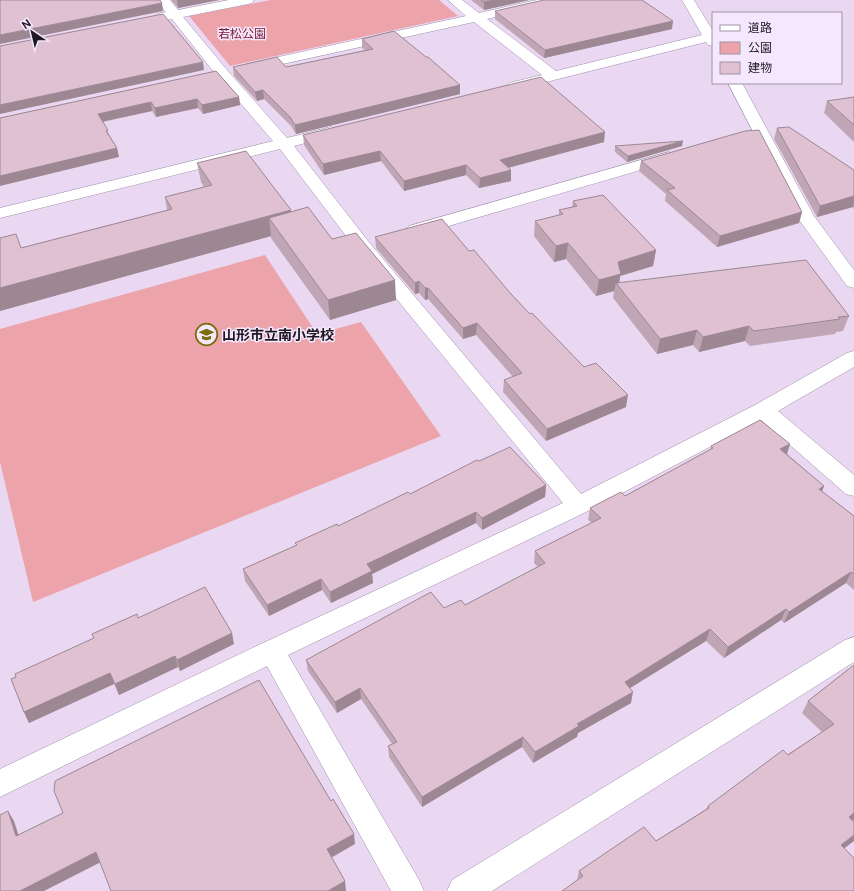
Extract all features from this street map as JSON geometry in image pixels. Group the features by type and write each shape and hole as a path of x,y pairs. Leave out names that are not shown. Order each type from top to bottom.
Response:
{"street":[{"path":"163,0 215,75 284,144 370,243 578,506"},
{"path":"151,19 248,0"},
{"path":"454,0 553,76"},
{"path":"215,75 554,0"},
{"path":"499,90 553,76 712,40 688,0"},
{"path":"735,84 754,132 806,217 854,282"},
{"path":"0,213 345,129"},
{"path":"401,234 685,152"},
{"path":"0,783 272,651 578,506 763,410 854,358"},
{"path":"763,410 854,488"},
{"path":"463,891 854,648"},
{"path":"272,651 408,891"}],"green space":[{"name":"若松公園","path":"271,0 439,0 458,16 230,66 189,16"},
{"path":"265,255 317,334 361,322 441,436 33,602 0,462 0,329"}],"building":[{"path":"0,0 160,0 162,3 0,35"},
{"path":"481,0 495,0 484,2"},
{"path":"544,0 642,0 673,21 545,50 495,11"},
{"path":"163,14 203,62 0,105 0,46"},
{"path":"394,31 426,57 428,57 460,85 295,125 290,117 263,90 255,92 233,67 277,57 286,67 373,49 362,39"},
{"path":"216,71 239,97 202,105 197,99 155,108 151,102 98,114 108,130 106,131 117,148 0,176 0,118"},
{"path":"541,77 605,132 500,160 511,170 480,178 466,165 404,181 380,151 323,164 303,135"},
{"path":"854,97 854,125 827,101"},
{"path":"789,127 854,170 854,196 820,206 777,128"},
{"path":"759,130 802,212 720,236 667,190 675,188 641,161 745,131"},
{"path":"683,141 628,156 615,146"},
{"path":"246,151 291,210 0,288 0,238 16,234 21,248 172,209 165,197 212,185 197,163"},
{"path":"603,195 656,250 618,262 621,274 599,280 568,243 556,246 535,221 563,214 559,210 577,206 573,201"},
{"path":"308,207 332,239 356,233 395,280 328,300 269,218"},
{"path":"442,219 469,251 474,250 511,294 530,314 532,313 584,367 596,363 628,395 547,429 504,380 522,373 477,323 463,328 428,288 425,288 419,281 415,283 375,237"},
{"path":"806,260 849,316 838,317 840,319 754,331 749,326 703,337 697,330 660,339 616,283"},
{"path":"760,420 790,444 780,449 824,486 819,489 854,516 854,574 851,572 789,612 786,609 728,647 710,629 625,682 633,692 577,724 579,726 535,752 523,737 422,797 388,746 397,742 360,688 335,702 306,660 431,592 444,608 461,600 465,605 545,563 535,551 601,518 590,508 621,492 625,496 713,448 711,446"},
{"path":"510,447 546,485 482,518 476,512 367,564 372,571 330,592 321,579 267,605 243,569 297,545 295,543 337,524 338,526 408,492 410,494 477,460 479,461"},
{"path":"205,587 232,633 177,660 175,656 115,684 110,673 24,712 11,679 16,677 15,674 94,638 92,634 137,614 138,618"},
{"path":"854,665 854,813 849,817 854,822 854,835 841,845 854,858 854,891 562,891 583,876 579,871 644,827 656,841 709,808 708,806 783,750 788,755 834,724 808,701"},
{"path":"259,680 331,801 333,799 354,834 327,849 345,881 328,891 111,891 96,852 20,891 0,891 0,815 8,811 16,836 63,813 54,791 55,781"}],"place":[{"name":"山形市立南小学校","path":"207,335"}]}
